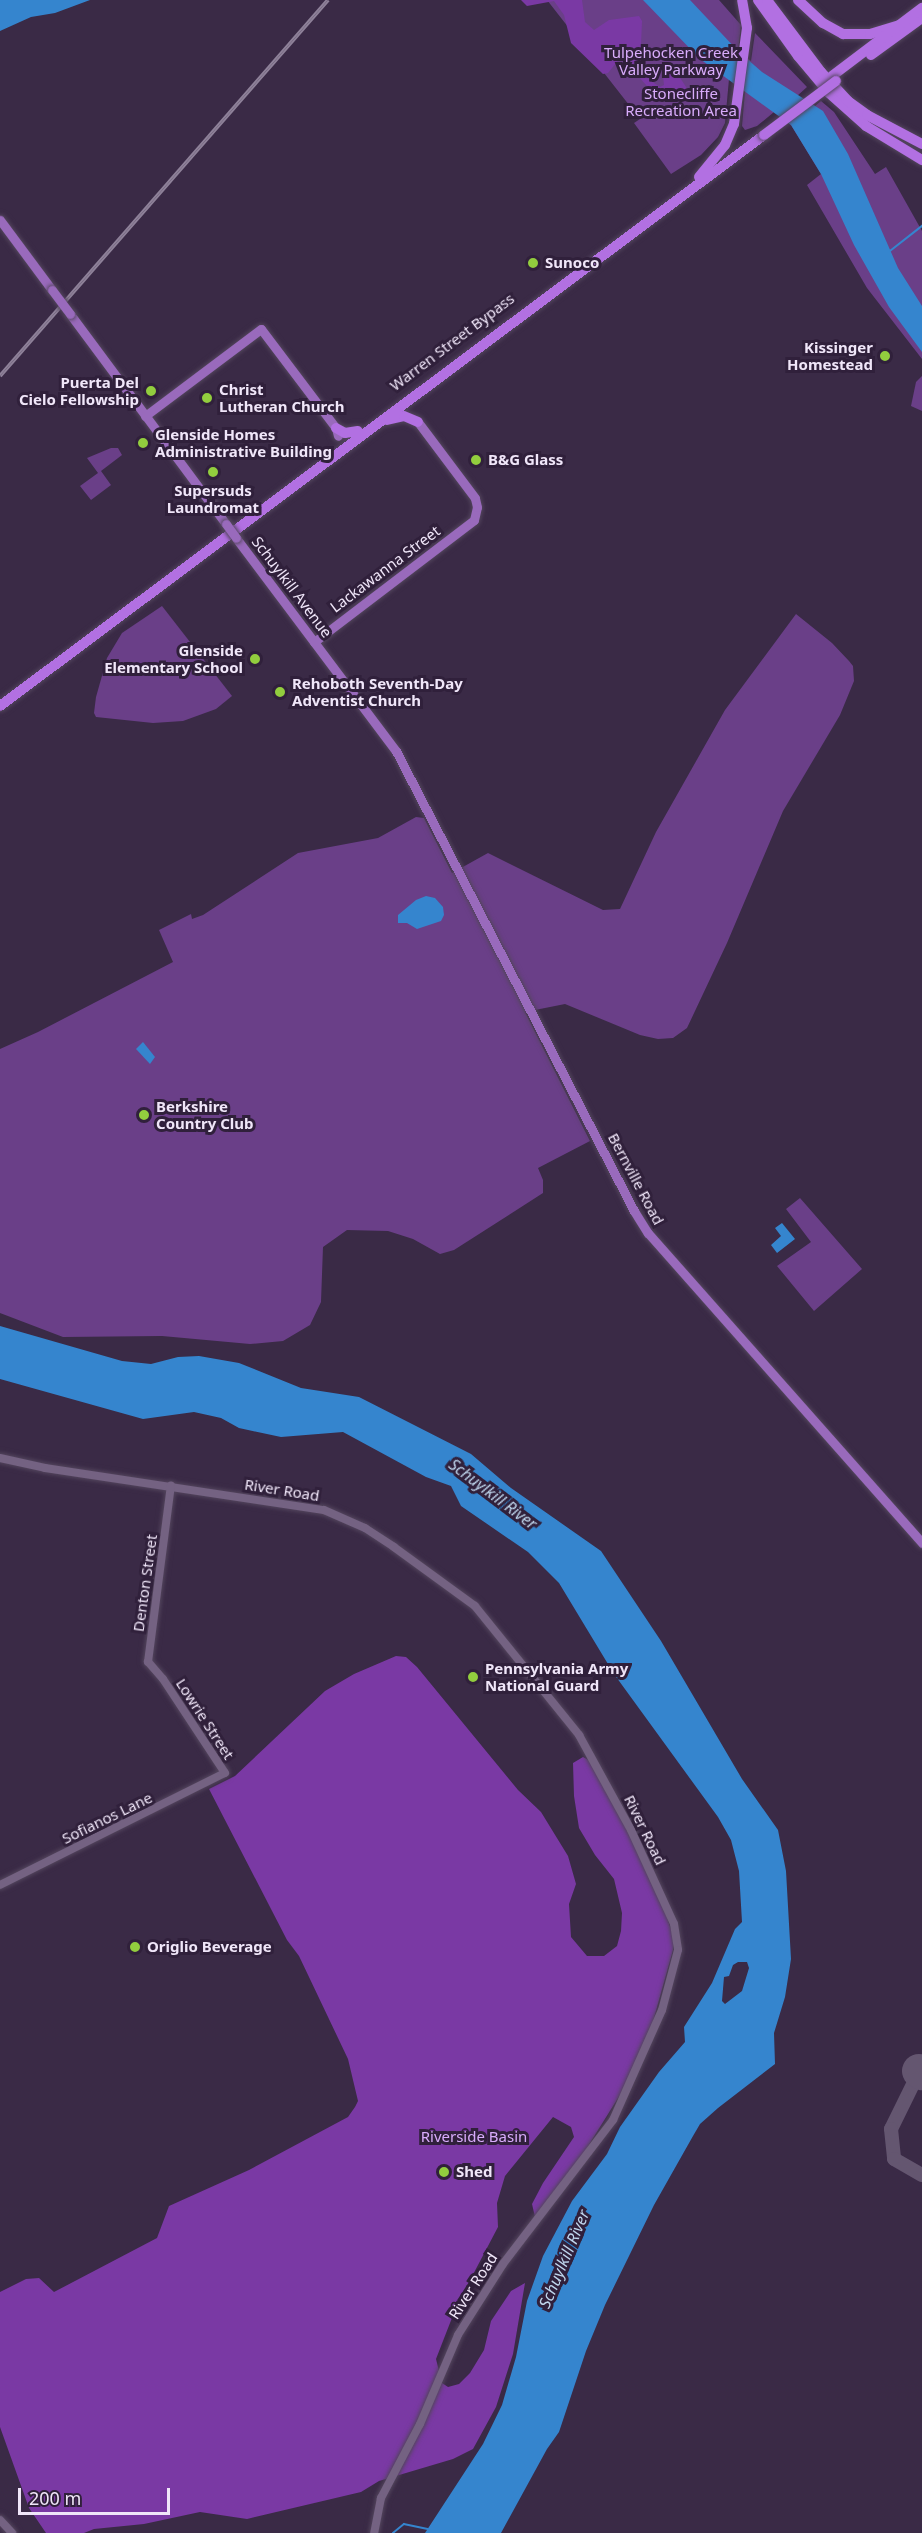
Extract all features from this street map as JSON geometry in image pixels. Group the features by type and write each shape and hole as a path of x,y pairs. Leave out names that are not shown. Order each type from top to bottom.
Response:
{"highway":[{"path":"701,179 725,145 735,117 747,28 742,0"},
{"path":"758,0 798,56 844,107 866,126 922,160"},
{"path":"767,0 821,72 848,101 867,115 922,144"},
{"path":"798,0 823,23 843,33 870,34 899,25"},
{"name":"Warren Street Bypass","path":"0,698 337,441 358,431 763,133 922,8"},
{"name":"Warren Street Bypass","path":"834,78 922,18"},
{"path":"844,107 922,152"},
{"name":"Warren Street Bypass","path":"0,706 337,441 381,421 701,179"},
{"path":"416,395 413,409 418,422"},
{"path":"381,421 404,416 418,422"}],"main road":[{"name":"Schuylkill Avenue","path":"0,220 396,752 406,772"},
{"path":"145,416 261,329 337,441"},
{"name":"Lackawanna Street","path":"314,642 474,520 477,507 475,498 418,422"},
{"name":"Bernville Road","path":"406,772 629,1202 648,1233 922,1543"}],"street":[{"name":"River Road","path":"0,1458 45,1468 171,1485 324,1510 365,1528 394,1546 475,1606 579,1735 631,1830 674,1924 678,1950 662,2010 613,2120 503,2264 458,2335 420,2424 381,2498 374,2533"},
{"name":"Denton Street","path":"163,1679 148,1662 171,1485"},
{"name":"Lowrie Street","path":"163,1679 225,1773"},
{"name":"Sofianos Lane","path":"0,1885 225,1773"},
{"path":"0,2520 12,2533"}],"green space":[{"path":"521,0 582,0 585,22 594,30 609,20 639,16 642,21 641,45 644,65 654,83 660,87 664,85 663,76 675,70 688,90 674,101 655,95 621,57 608,73 603,74 571,43 564,15 554,1 527,6"},
{"name":"Tulpehocken Creek Valley Parkway","path":"547,0 719,0 741,25 738,51 751,61 755,33 807,87 797,96 815,106 821,101 834,112 875,174 886,167 922,231 922,359 867,288 807,185 821,174 791,125 774,112 757,126 745,130 742,126 745,91 729,79 725,123 718,137 701,155 671,174 634,123 640,119"},
{"path":"922,376 922,411 911,406 916,382"},
{"path":"111,448 118,448 122,455 101,471 111,485 91,500 80,486 98,473 87,458"},
{"path":"162,606 232,696 216,709 183,721 153,723 96,717 94,713 96,697 107,658 122,633"},
{"name":"Berkshire Country Club","path":"796,614 832,643 849,661 853,666 854,681 840,715 783,811 727,943 687,1028 673,1038 658,1039 640,1035 565,1004 525,1012 590,1141 538,1168 543,1180 543,1193 454,1250 440,1254 413,1239 388,1231 347,1230 323,1247 321,1302 310,1325 283,1341 250,1344 162,1336 63,1337 0,1313 0,1049 38,1032 173,962 159,930 191,914 192,919 203,915 298,853 378,838 416,817 424,818 452,873 488,853 603,910 620,909 656,832 725,710"},
{"path":"800,1198 862,1269 814,1311 777,1266 811,1242 786,1209"},
{"name":"Riverside Basin","path":"396,1656 406,1657 417,1667 518,1790 541,1812 568,1856 576,1884 569,1904 571,1937 587,1956 604,1956 617,1946 622,1913 614,1879 595,1855 579,1828 574,1796 573,1763 583,1757 592,1762 660,1895 673,1936 673,1950 647,2043 628,2082 580,2159 535,2217 532,2204 543,2183 574,2137 571,2127 553,2117 505,2176 497,2203 498,2227 457,2305 436,2359 442,2383 448,2387 459,2384 470,2373 484,2350 491,2321 511,2291 525,2283 513,2354 496,2407 473,2449 453,2459 379,2481 361,2492 247,2519 200,2512 144,2524 94,2529 84,2533 46,2533 29,2508 0,2427 0,2292 26,2279 39,2278 54,2292 157,2238 169,2206 249,2170 348,2117 355,2107 358,2101 348,2059 299,1956 287,1940 209,1789 235,1776 325,1691 354,1674"}],"water":[{"path":"0,0 90,0 55,13 31,17 0,31"},
{"path":"643,0 690,0 738,51 762,72 823,111 848,154 898,268 922,306 922,352 889,307 854,245 821,174 791,125 700,59"},
{"path":"426,896 435,898 443,907 444,915 441,921 417,929 407,923 398,923 398,915 416,900"},
{"path":"143,1042 155,1057 150,1064 136,1049"},
{"path":"782,1223 795,1239 777,1253 771,1245 781,1236 775,1228"},
{"name":"Schuylkill River","path":"0,1326 122,1361 151,1364 178,1357 199,1356 239,1363 301,1388 359,1397 471,1454 511,1488 601,1551 661,1641 742,1779 778,1830 786,1871 791,1959 785,1997 774,2033 775,2064 700,2124 654,2205 605,2305 586,2351 559,2432 547,2449 501,2533 425,2533 483,2444 502,2405 516,2357 527,2301 543,2256 572,2201 607,2154 620,2127 659,2072 685,2042 684,2027 712,1983 735,1929 742,1922 739,1871 731,1840 718,1817 614,1674 559,1583 528,1552 461,1506 451,1486 426,1477 343,1432 281,1437 239,1428 221,1418 194,1412 143,1419 0,1379","holes":["738,1962 747,1962 749,1968 742,1991 725,2004 722,2001 724,1977 729,1976 733,1965"]}],"waterway":[{"path":"890,251 922,226"},
{"path":"393,2533 404,2524 427,2529"}],"taxiway":[{"path":"922,2066 891,2129 894,2159 922,2175"}],"railway":[{"path":"0,376 328,0"}],"place":[{"name":"Sunoco","path":"533,263"},
{"name":"Kissinger Homestead","path":"885,356"},
{"name":"Puerta Del Cielo Fellowship","path":"151,391"},
{"name":"Christ Lutheran Church","path":"207,398"},
{"name":"Glenside Homes Administrative Building","path":"143,443"},
{"name":"B&G Glass","path":"476,460"},
{"name":"Supersuds Laundromat","path":"213,472"},
{"name":"Glenside Elementary School","path":"255,659"},
{"name":"Rehoboth Seventh-Day Adventist Church","path":"280,692"},
{"name":"Berkshire Country Club","path":"144,1115"},
{"name":"Pennsylvania Army National Guard","path":"473,1677"},
{"name":"Origlio Beverage","path":"135,1947"},
{"name":"Shed","path":"444,2172"}],"park label":[{"name":"Stonecliffe Recreation Area","path":"681,102"}]}
